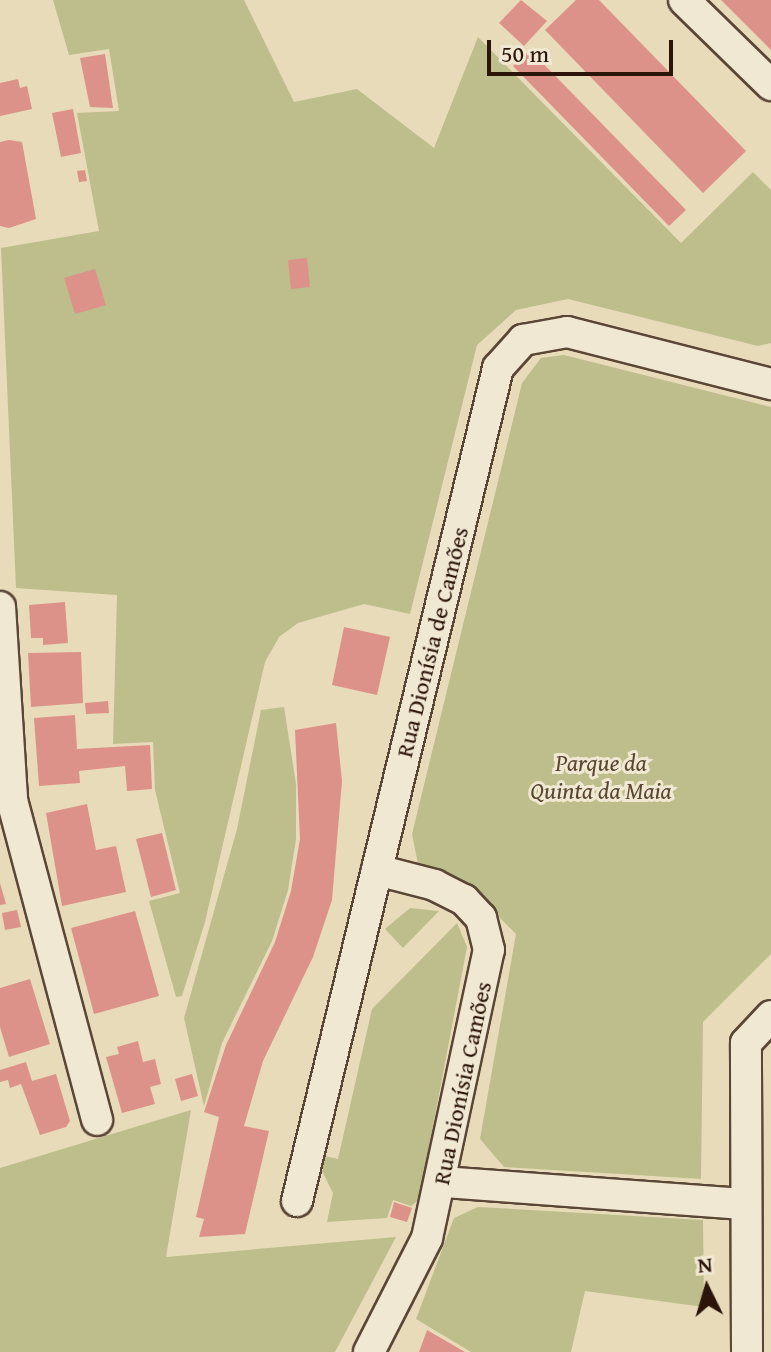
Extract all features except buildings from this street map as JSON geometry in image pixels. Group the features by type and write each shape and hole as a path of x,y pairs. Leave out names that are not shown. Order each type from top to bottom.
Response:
{"street":[{"path":"684,0 771,85"},
{"name":"Rua Dionísia de Camões","path":"297,1201 498,368 523,340 567,332 771,384"},
{"path":"0,607 12,800 97,1120"},
{"name":"Rua Dionísia Camões","path":"369,1352 404,1292 427,1238 443,1182 489,950 481,918 464,900 435,885 377,870"},
{"path":"747,1352 746,1043 771,1016"},
{"path":"443,1182 745,1204"}],"green space":[{"path":"53,0 244,0 294,102 357,89 434,148 478,37 681,243 753,172 771,190 771,343 758,346 568,299 516,310 477,345 410,614 364,604 298,623 279,637 265,662 205,922 182,996 176,997 149,901 180,893 155,790 153,742 113,744 117,595 16,588 1,248 99,231 77,113 119,111 109,49 69,55"},
{"name":"Parque da Quinta da Maia","path":"564,355 771,407 771,954 703,1022 701,1179 504,1167 480,1139 516,934 460,878 418,864 412,834 522,383 541,358"},
{"path":"284,707 296,784 296,839 288,890 272,941 222,1043 204,1106 184,1018 237,829 261,710"},
{"path":"410,908 439,911 403,948 385,929"},
{"path":"457,923 467,947 419,1200 411,1206 393,1200 387,1218 327,1222 333,1193 322,1171 324,1156 338,1159 372,1009"},
{"path":"191,1110 166,1257 396,1237 335,1352 0,1352 0,1168"},
{"path":"478,1207 703,1220 704,1307 585,1291 571,1352 471,1352 416,1319 454,1218"}]}
